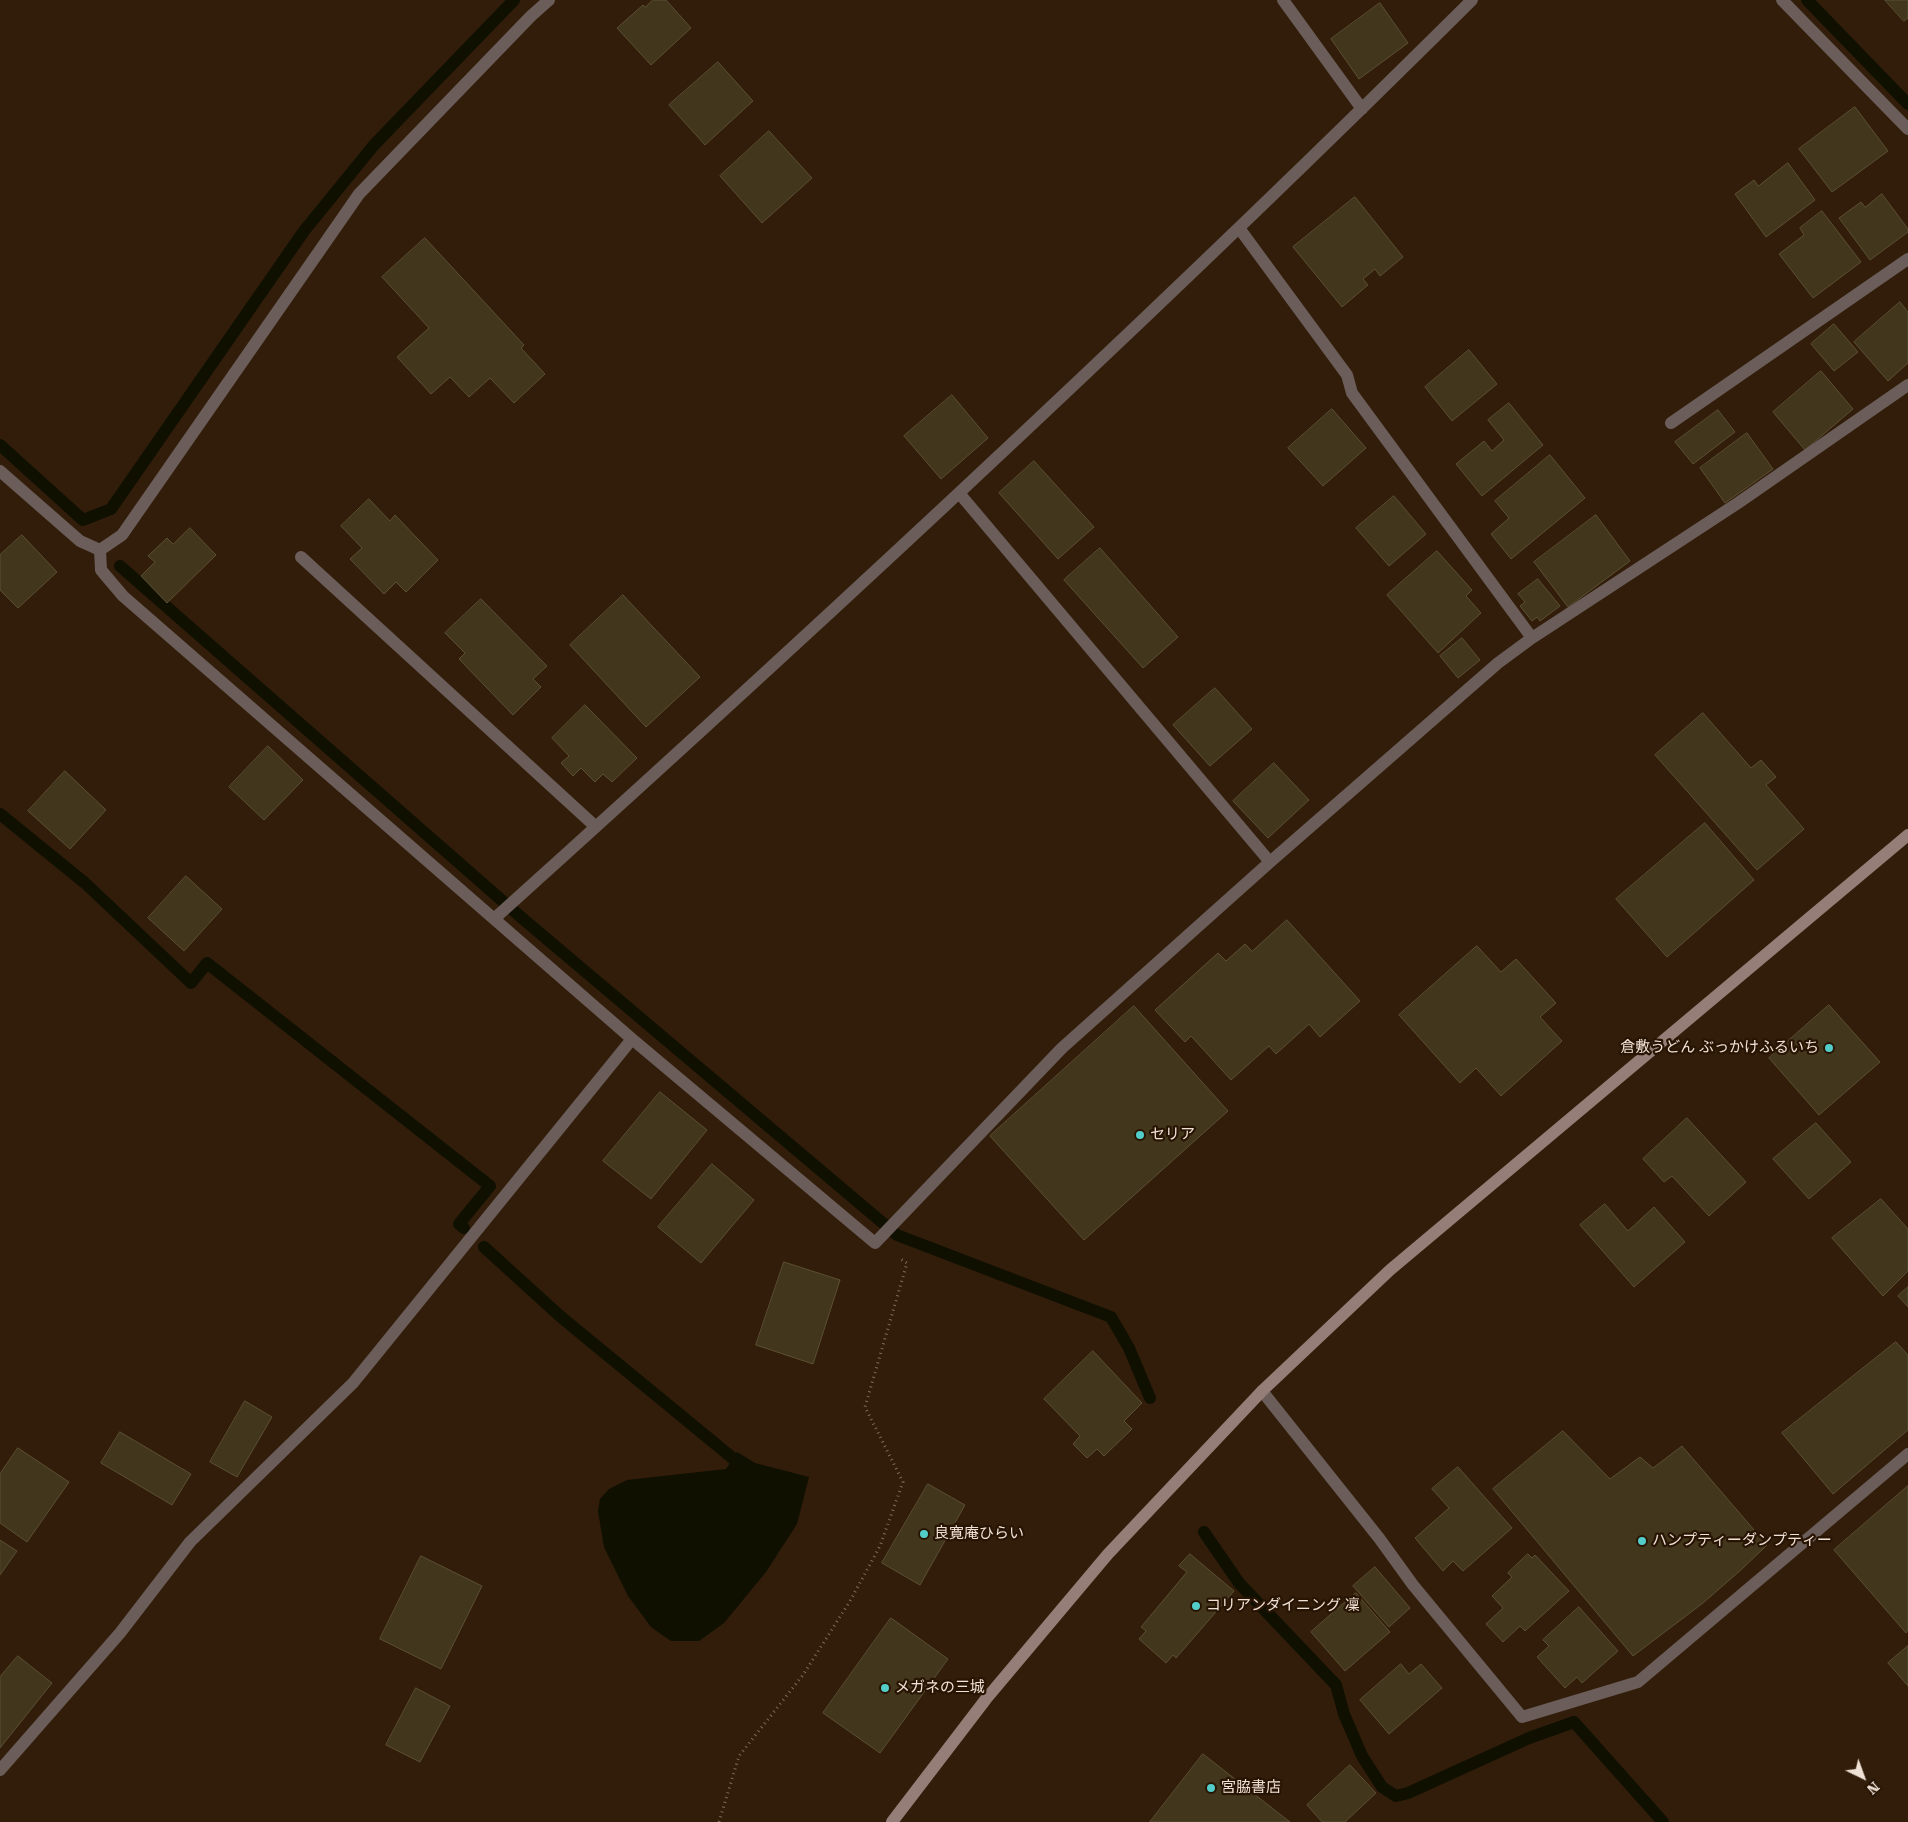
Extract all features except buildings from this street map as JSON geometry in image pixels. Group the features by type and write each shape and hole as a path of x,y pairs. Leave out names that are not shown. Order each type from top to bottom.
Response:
{"street":[{"path":"100,550 122,535 359,194 524,23 549,0"},
{"path":"1283,0 1362,109"},
{"path":"504,911 959,493 1239,228 1472,0"},
{"path":"1782,0 1908,129"},
{"path":"1239,228 1347,375 1352,393 1532,638"},
{"path":"1671,423 1908,258"},
{"path":"100,550 101,570 123,596 504,911 632,1039 884,1234 1062,1048 1270,862 1498,663 1532,638 1738,503 1908,385"},
{"path":"0,471 80,541 100,550"},
{"path":"959,493 1270,862"},
{"path":"301,557 596,827"},
{"path":"892,1822 986,1699 1108,1554 1262,1391 1390,1270 1908,835"},
{"path":"0,1770 120,1633 190,1542 353,1382 632,1039"},
{"path":"1262,1391 1379,1538 1413,1585 1522,1717 1638,1682 1908,1454"}],"path":[{"path":"719,1822 739,1756 803,1675 850,1601 880,1546 903,1482 865,1407 906,1263 884,1234"}],"shaded area":[{"path":"737,1452 755,1463 809,1477 797,1524 766,1572 724,1623 699,1641 671,1641 651,1627 628,1596 604,1547 598,1511 600,1499 609,1489 627,1480 726,1469"}],"waterway":[{"path":"0,445 83,520 111,509 304,231 374,145 514,0"},
{"path":"1807,0 1908,104"},
{"path":"120,566 522,918 897,1235 1111,1317 1129,1348 1150,1398"},
{"path":"0,814 85,883 191,983 207,963 490,1186 459,1224 464,1228"},
{"path":"484,1247 561,1317 735,1460 740,1473"},
{"path":"1204,1532 1239,1583 1336,1685 1344,1714 1362,1756 1382,1787 1396,1796 1408,1793 1529,1738 1574,1722 1663,1822"}],"place":[{"name":"倉敷うどん ぶっかけふるいち","path":"1829,1048"},
{"name":"セリア","path":"1140,1135"},
{"name":"良寛庵ひらい","path":"924,1534"},
{"name":"ハンプティーダンプティー","path":"1642,1541"},
{"name":"コリアンダイニング 凜","path":"1196,1606"},
{"name":"メガネの三城","path":"885,1688"},
{"name":"宮脇書店","path":"1211,1788"}]}
